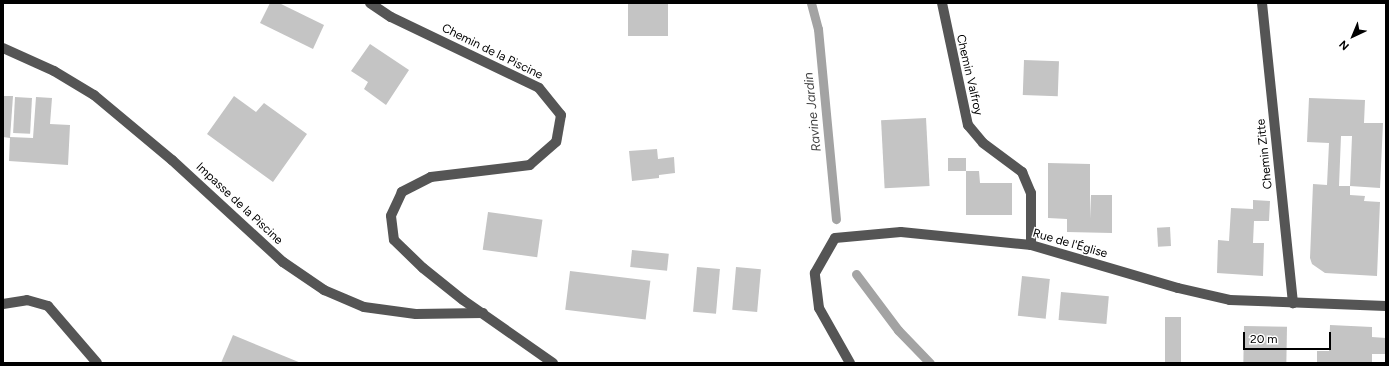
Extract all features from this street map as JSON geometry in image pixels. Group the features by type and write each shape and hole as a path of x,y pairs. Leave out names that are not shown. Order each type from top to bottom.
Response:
{"street":[{"name":"Chemin de la Piscine","path":"370,3 391,17 539,88 561,115 556,142 530,165 430,177 402,192 391,216 394,240 423,268 553,363"},
{"name":"Chemin Valfroy","path":"942,3 968,125 984,143 1022,172 1031,193 1031,245"},
{"name":"Chemin Zitte","path":"1262,3 1293,303"},
{"name":"Impasse de la Piscine","path":"3,48 54,71 94,95 172,160 283,262 324,290 364,307 416,314 483,313"},
{"name":"Rue de l'Église","path":"850,363 819,308 815,273 835,238 901,232 1031,245 1178,288 1230,300 1386,306"},
{"path":"3,304 27,300 48,306 97,363"}],"building":[{"path":"270,3 279,3 324,25 313,49 260,23"},
{"path":"628,3 668,3 668,36 628,36"},
{"path":"370,44 409,70 386,105 364,89 368,82 351,71"},
{"path":"1024,60 1059,61 1058,96 1023,95"},
{"path":"3,96 13,96 10,138 3,137"},
{"path":"234,96 256,112 264,103 307,134 273,182 207,134"},
{"path":"15,97 32,98 30,134 13,133"},
{"path":"36,97 52,98 50,124 70,125 68,165 9,161 10,137 33,138"},
{"path":"1309,98 1365,100 1364,123 1383,123 1380,188 1350,186 1350,195 1365,196 1364,201 1380,202 1377,276 1325,273 1312,264 1310,258 1313,184 1327,185 1329,143 1307,142","holes":["1341,136 1352,136 1350,186 1339,186"]},
{"path":"926,118 930,186 885,188 881,120"},
{"path":"657,149 658,159 674,157 675,173 659,175 659,178 632,181 629,151"},
{"path":"948,158 966,158 966,171 948,171"},
{"path":"1048,163 1090,164 1090,219 1091,195 1112,195 1112,233 1067,232 1067,219 1048,218"},
{"path":"966,171 979,171 980,183 1012,183 1012,215 966,215"},
{"path":"1253,200 1270,201 1269,221 1254,221 1253,243 1264,243 1263,276 1217,273 1218,240 1229,241 1231,208 1253,209"},
{"path":"488,212 542,220 537,257 483,250"},
{"path":"1170,227 1171,246 1158,247 1157,228"},
{"path":"632,250 669,254 667,271 630,267"},
{"path":"697,267 720,269 716,314 693,312"},
{"path":"736,267 761,269 757,312 732,310"},
{"path":"570,271 650,281 646,320 565,310"},
{"path":"1022,276 1050,279 1046,319 1018,316"},
{"path":"1061,292 1109,296 1106,324 1059,320"},
{"path":"1165,317 1181,317 1181,363 1165,363"},
{"path":"1330,325 1372,327 1372,337 1386,338 1386,354 1372,354 1372,363 1317,363 1317,351 1329,351"},
{"path":"1244,326 1287,327 1286,363 1243,363"},
{"path":"233,335 301,363 221,363"}],"waterway":[{"name":"Ravine Jardin","path":"811,3 818,29 836,219"},
{"name":"Ravine Jardin","path":"856,274 898,330 930,363"}]}
